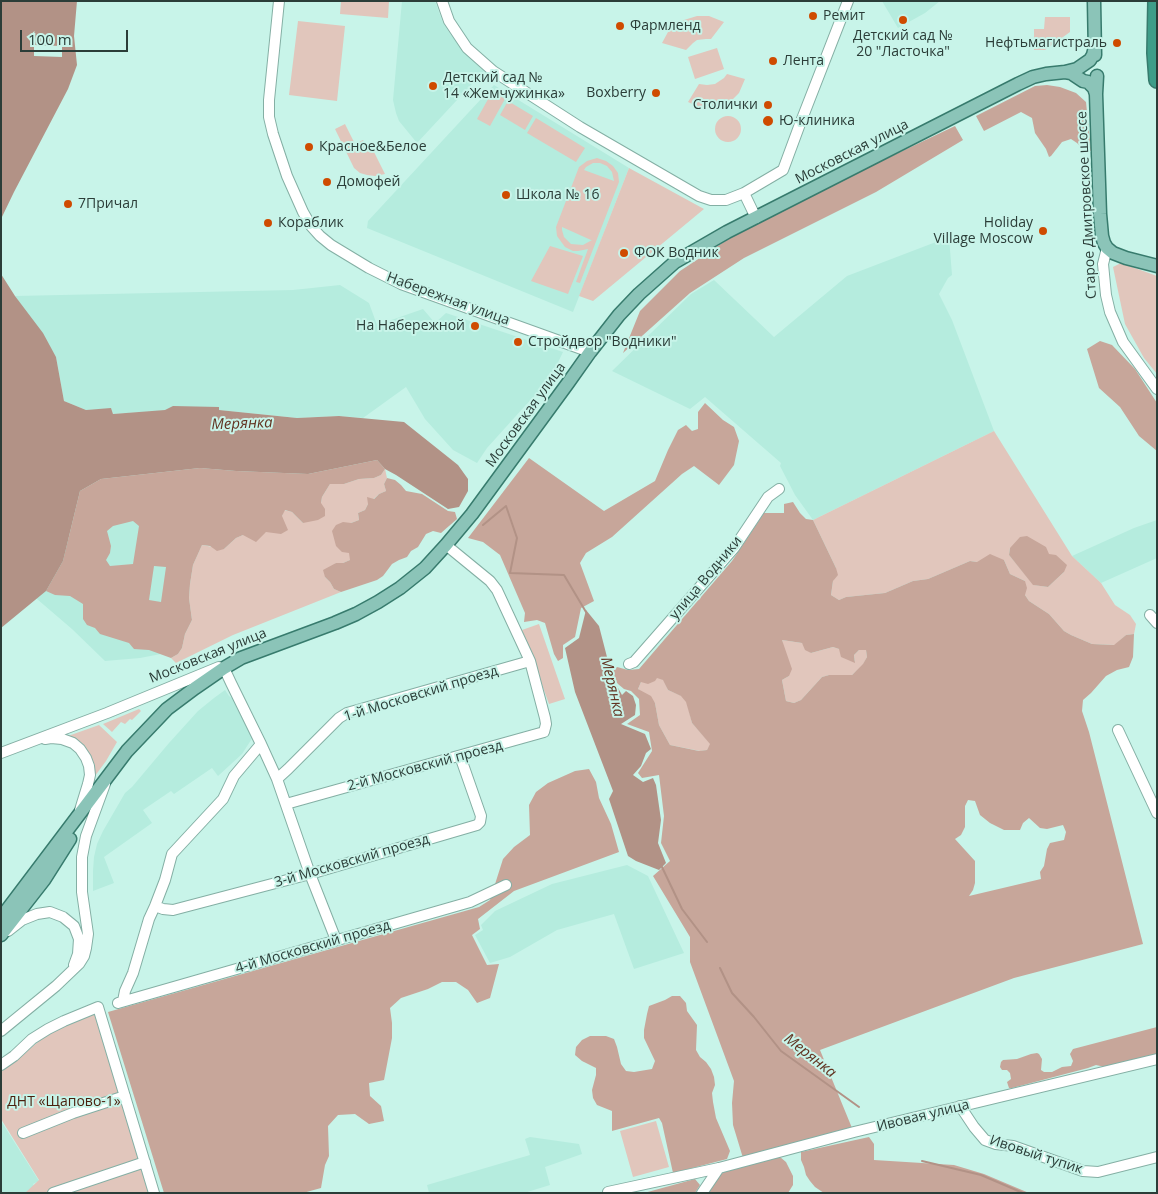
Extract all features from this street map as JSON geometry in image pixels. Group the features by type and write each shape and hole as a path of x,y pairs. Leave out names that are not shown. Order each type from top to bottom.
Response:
{"highway":[{"path":"1156,1 1155,53 1157,80"}],"main road":[{"path":"1088,72 1095,47 1094,1"},
{"name":"Московская улица","path":"241,658 335,623 378,602 400,588 425,568 483,498 619,315 666,269 682,257 727,232 1033,77 1064,72 1088,72"},
{"name":"Старое Дмитровское шоссе","path":"1088,72 1096,94 1100,214 1102,236 1107,248"},
{"path":"1107,248 1113,252 1157,266"},
{"path":"1138,261 1157,258"},
{"path":"1,918 112,771 141,736 167,709 241,658"},
{"path":"1,935 44,880 112,771"}],"street":[{"name":"Набережная улица","path":"280,1 269,100 269,117 287,176 311,226 331,245 367,267 401,284 590,352"},
{"path":"442,1 449,21 467,48 493,71 564,116 699,196 711,200 726,200 744,193 783,170 848,1"},
{"path":"744,193 756,218"},
{"name":"Старое Дмитровское шоссе","path":"1107,248 1104,264 1106,295 1110,312 1123,342 1157,389"},
{"name":"улица Водники","path":"629,664 634,662 734,548 768,497 780,489"},
{"path":"446,545 490,581 497,590 530,661"},
{"name":"Московская улица","path":"1,754 241,658"},
{"name":"2-й Московский проезд","path":"286,804 542,734 546,724 530,661"},
{"name":"1-й Московский проезд","path":"276,779 339,718 347,713 530,661"},
{"path":"224,668 276,779 336,940"},
{"path":"1118,730 1157,813"},
{"path":"29,742 51,738 62,739 73,743 86,758 90,775 78,817"},
{"path":"155,906 172,854 223,799 234,776 261,744"},
{"name":"3-й Московский проезд","path":"155,906 173,910 310,874 477,825 480,822 480,816 460,756"},
{"path":"1,1031 56,986 79,964 84,956 88,934 82,892 82,857 86,836 106,783"},
{"name":"4-й Московский проезд","path":"155,906 149,919 133,973 120,1002 470,902 506,885"},
{"path":"1,935 22,920 37,914 50,912 64,917 74,926 79,939 76,960 69,974"},
{"path":"1,1065 32,1039 48,1029 98,1007 154,1193"},
{"name":"Ивовая улица","path":"608,1192 719,1168 960,1106 1157,1059"},
{"path":"23,1133 73,1113 125,1096"},
{"name":"Ивовый тупик","path":"960,1106 985,1140 996,1144 1013,1146 1083,1171 1098,1172 1157,1157"},
{"path":"53,1193 145,1162"},
{"path":"702,1193 719,1168"}],"shaded area":[{"name":"Детский сад № 14 «Жемчужинка»","path":"402,1 435,1 443,23 451,35 484,71 417,143 399,121 393,100"},
{"name":"Детский сад № 20 \"Ласточка\"","path":"882,1 940,1 925,13 898,28"},
{"name":"Школа № 16","path":"494,85 629,168 573,312 367,228 368,221"},
{"path":"1035,86 1060,87 1076,93 1086,102 1091,151 1086,152 1071,139 1062,142 1049,157 1035,133 1032,118 1021,112 984,131 976,116"},
{"path":"955,126 963,140 876,192 744,258 690,293 623,353 640,311 680,271 730,238 848,177"},
{"path":"949,237 952,275 948,278 939,294 952,320 994,431 813,520 795,495 780,466 781,463 705,397 690,409 612,371 691,294 714,280 774,337 847,276"},
{"path":"340,285 369,303 377,325 423,309 435,323 446,313 563,352 549,381 487,448 477,463 453,450 425,419 406,387 363,418 339,416 297,418 219,410 219,407 113,414 111,409 86,410 64,401 56,357 15,296 293,290"},
{"path":"1100,341 1112,345 1135,369 1157,403 1157,451 1139,436 1120,407 1099,388 1087,349"},
{"path":"705,403 723,420 734,427 739,441 734,465 719,485 694,466 682,474 612,537 586,553 580,563 594,601 581,608 575,637 563,645 563,658 558,661 554,654 545,623 537,620 524,622 525,613 500,555 483,542 468,538 529,458 604,511 655,481 678,430 686,425 692,431 698,429 698,412"},
{"path":"377,460 385,469 381,475 374,478 359,479 344,484 330,484 322,497 321,503 325,509 325,516 318,520 303,523 292,512 285,510 282,516 288,530 281,534 266,532 256,542 243,535 236,538 224,549 217,551 210,546 202,545 193,565 190,584 189,598 192,620 185,634 182,648 178,654 171,658 149,650 134,649 129,643 100,634 95,628 87,625 83,619 83,604 70,596 55,595 46,591 63,561 80,491 101,479 200,468 308,474","holes":["133,521 139,526 133,564 110,566 106,560 111,546 107,531 113,526","154,566 166,567 161,602 149,600"]},
{"path":"200,468 166,653 140,658 105,661 37,599 1,579 1,575"},
{"path":"387,478 395,480 406,491 422,494 448,511 455,512 457,519 441,533 433,531 426,534 418,547 411,551 407,557 392,564 383,576 377,580 341,592 334,589 325,577 323,570 336,563 350,560 349,553 342,552 336,546 332,531 336,525 343,522 351,523 359,520 358,513 365,510 368,504 367,497 374,499 386,491 384,484"},
{"path":"793,502 806,519 813,520 836,568 838,575 833,581 831,595 839,600 846,597 885,593 913,581 928,579 970,561 977,562 990,554 1004,560 1010,574 1025,581 1027,588 1025,595 1029,601 1049,614 1064,631 1071,635 1092,644 1114,645 1126,635 1134,634 1133,657 1129,667 1117,670 1106,676 1083,700 1082,711 1143,944 1014,978 820,1050 852,1128 743,1158 733,1125 734,1081 690,962 690,937 653,876 670,861 661,843 664,816 659,775 642,778 638,773 652,751 649,732 627,724 640,715 639,699 631,691 624,689 618,684 610,674 617,667 628,670 639,669 732,561 764,513 784,513 784,504","holes":["782,640 802,643 805,650 811,653 833,647 839,649 841,657 855,663 854,655 859,650 866,650 867,657 852,675 829,675 822,677 801,700 794,703 786,701 782,680 789,676 792,669","657,678 663,680 668,690 681,696 686,702 692,723 710,744 707,750 699,751 670,745 659,725 655,703 651,696 638,689 641,682 648,684","968,800 975,801 980,815 1004,830 1020,830 1023,823 1029,818 1040,828 1047,829 1063,825 1066,832 1064,840 1050,843 1044,866 1040,872 1041,879 969,896 975,883 975,861 955,839 961,835 965,827 965,806"]},
{"path":"1157,520 1157,558 1101,583 1072,556 1134,528"},
{"path":"1027,536 1046,547 1049,554 1056,555 1067,565 1064,572 1048,587 1033,585 1009,555 1010,548 1020,537"},
{"path":"225,690 236,701 253,737 242,754 218,776 212,768 174,794 171,791 143,810 152,823 104,857 114,883 93,891 94,857 97,844 125,793 198,711"},
{"path":"589,769 596,782 599,798 611,824 619,852 514,891 478,919 480,929 472,935 487,965 499,964 490,998 477,1003 468,990 456,982 442,982 401,998 390,1008 392,1038 384,1080 369,1083 370,1096 381,1106 384,1121 369,1124 355,1114 338,1115 328,1126 329,1156 325,1165 321,1188 303,1193 164,1193 108,1012 479,907 490,900 503,859 514,847 530,835 529,805 536,792 548,783 575,771"},
{"path":"627,865 648,876 684,953 634,969 614,914 557,930 510,957 490,963 475,935 483,930 481,925 495,911 552,884"},
{"path":"672,996 680,996 686,1003 687,1011 697,1025 696,1050 711,1069 714,1077 715,1085 712,1093 716,1118 730,1151 727,1159 673,1173 662,1123 659,1118 612,1131 612,1111 597,1105 593,1098 592,1090 596,1068 575,1055 576,1047 582,1040 590,1036 606,1036 614,1039 621,1064 626,1071 634,1072 652,1069 655,1061 644,1038 649,1006"},
{"path":"1157,1027 1157,1054 1105,1067 1096,1065 1012,1088 1009,1088 1007,1082 1011,1079 1010,1073 1007,1070 1002,1070 1000,1067 1003,1060 1017,1059 1037,1053 1042,1059 1041,1070 1052,1072 1062,1067 1071,1066 1073,1061 1070,1054 1073,1049"},
{"path":"1,1121 39,1181 33,1184 36,1190 32,1193 1,1193"},
{"path":"530,1137 579,1144 582,1154 545,1167 550,1185 524,1193 429,1193 427,1185 530,1155 525,1139"},
{"path":"869,1137 874,1144 874,1160 954,1165 984,1174 1029,1193 824,1193 810,1181 801,1160 801,1152"},
{"path":"780,1157 786,1162 793,1176 793,1185 788,1193 707,1193 717,1177 724,1172"},
{"path":"695,1179 700,1185 695,1193 644,1193"}],"green space":[{"path":"341,1 389,1 388,18 340,14"},
{"path":"697,16 709,16 724,22 711,39 697,40 686,50 662,43 673,27 684,20"},
{"path":"1045,17 1070,17 1070,32 1045,50 1034,50 1034,29 1044,29"},
{"path":"298,21 345,26 337,101 289,95"},
{"path":"717,48 724,69 695,79 688,57"},
{"path":"727,74 745,79 739,93 730,102 712,109 701,108 688,102 699,84 715,84"},
{"path":"492,92 505,99 490,126 477,119"},
{"path":"508,101 533,116 525,130 500,115"},
{"path":"728,116 737,120 741,129 737,138 728,142 719,138 715,129 719,120"},
{"path":"536,118 585,148 576,162 527,133"},
{"path":"345,124 355,144 363,140 369,152 373,150 385,174 367,175 360,173 354,168 335,129"},
{"path":"597,158 606,161 618,173 619,182 580,283 576,282 588,249 573,251 565,247 557,236 556,227 579,167 587,161","holes":["593,163 607,166 612,172 614,181 584,170","562,227 591,240 592,240 583,245 571,244 564,237"]},
{"name":"ФОК Водник","path":"629,168 704,209 593,301 579,296"},
{"path":"550,246 583,256 568,294 531,281"},
{"path":"1121,263 1157,276 1157,374 1144,358 1125,324 1113,267"},
{"path":"994,431 1072,556 1101,583 1115,605 1130,615 1136,624 1134,634 1126,635 1115,645 1092,644 1071,635 1064,631 1049,614 1029,601 1025,595 1025,581 1010,574 1004,560 970,561 928,579 913,581 885,593 846,597 839,600 831,595 836,568 813,520","holes":["1010,548 1064,572 1048,587 1034,585 1009,555"]},
{"path":"385,469 387,478 384,484 386,491 379,494 368,504 365,510 358,513 359,520 351,523 350,560 336,563 325,577 334,589 341,592 233,635 176,663 171,658 178,654 182,648 185,634 192,620 189,598 190,584 193,565 202,545 224,549 236,538 243,535 266,532 282,516 284,510 292,512 303,523 321,503 322,497 330,484 344,484 359,479 374,478 381,475"},
{"path":"539,624 565,699 549,704 522,630"},
{"path":"782,640 802,643 811,653 833,647 839,649 855,662 854,655 859,650 866,649 867,657 863,665 852,675 829,675 822,677 801,700 794,703 786,701 782,680 789,676"},
{"path":"657,677 664,680 668,690 682,696 687,702 692,723 711,744 707,750 700,751 670,745 659,725 655,703 638,689 641,682"},
{"path":"139,709 141,711 132,720 130,719 125,724 121,722 112,732 103,724"},
{"path":"99,725 117,742 92,780 91,759 87,750 68,736"},
{"name":"ДНТ «Щапово-1»","path":"101,1010 157,1193 25,1193 39,1180 1,1119 1,1070 49,1033"},
{"path":"656,1121 669,1167 633,1177 620,1131"}],"water":[{"path":"1,1 77,1 74,36 77,65 68,89 1,219"},
{"path":"1,274 43,333 56,357 64,401 86,410 111,408 113,414 165,410 173,406 219,407 219,410 297,418 339,416 404,422 458,465 468,479 468,491 459,507 448,509 385,469 377,460 308,474 200,468 101,479 80,491 63,561 46,591 1,628"},
{"path":"586,610 599,626 607,657 607,675 622,695 626,691 633,696 636,705 635,715 621,724 645,734 651,749 646,753 641,766 633,775 643,782 653,778 656,785 661,820 658,843 666,863 659,870 628,856 609,799 613,791 575,692 565,648 579,638"}],"pier":[{"path":"34,45 62,46 62,57 34,56"}],"waterway":[{"name":"Мерянка","path":"483,525 506,506 517,538 510,573 564,575 586,612"},
{"name":"Мерянка","path":"661,865 682,909 707,942"},
{"name":"Мерянка","path":"720,968 732,993 781,1051 859,1107"},
{"name":"Мерянка","path":"922,1161 981,1175 1023,1193"}],"place":[{"name":"Ремит","path":"813,16"},
{"name":"Детский сад № 20 \"Ласточка\"","path":"903,20"},
{"name":"Фармленд","path":"620,26"},
{"name":"Нефтьмагистраль","path":"1117,43"},
{"name":"Лента","path":"773,61"},
{"name":"Детский сад № 14 «Жемчужинка»","path":"433,86"},
{"name":"Boxberry","path":"656,93"},
{"name":"Столички","path":"768,105"},
{"name":"Ю-клиника","path":"768,121"},
{"name":"Красное&Белое","path":"309,147"},
{"name":"Домофей","path":"327,182"},
{"name":"Школа № 16","path":"506,195"},
{"name":"7Причал","path":"68,204"},
{"name":"Кораблик","path":"268,223"},
{"name":"Holiday Village Moscow","path":"1043,231"},
{"name":"ФОК Водник","path":"624,253"},
{"name":"На Набережной","path":"475,326"},
{"name":"Стройдвор \"Водники\"","path":"518,342"}]}
